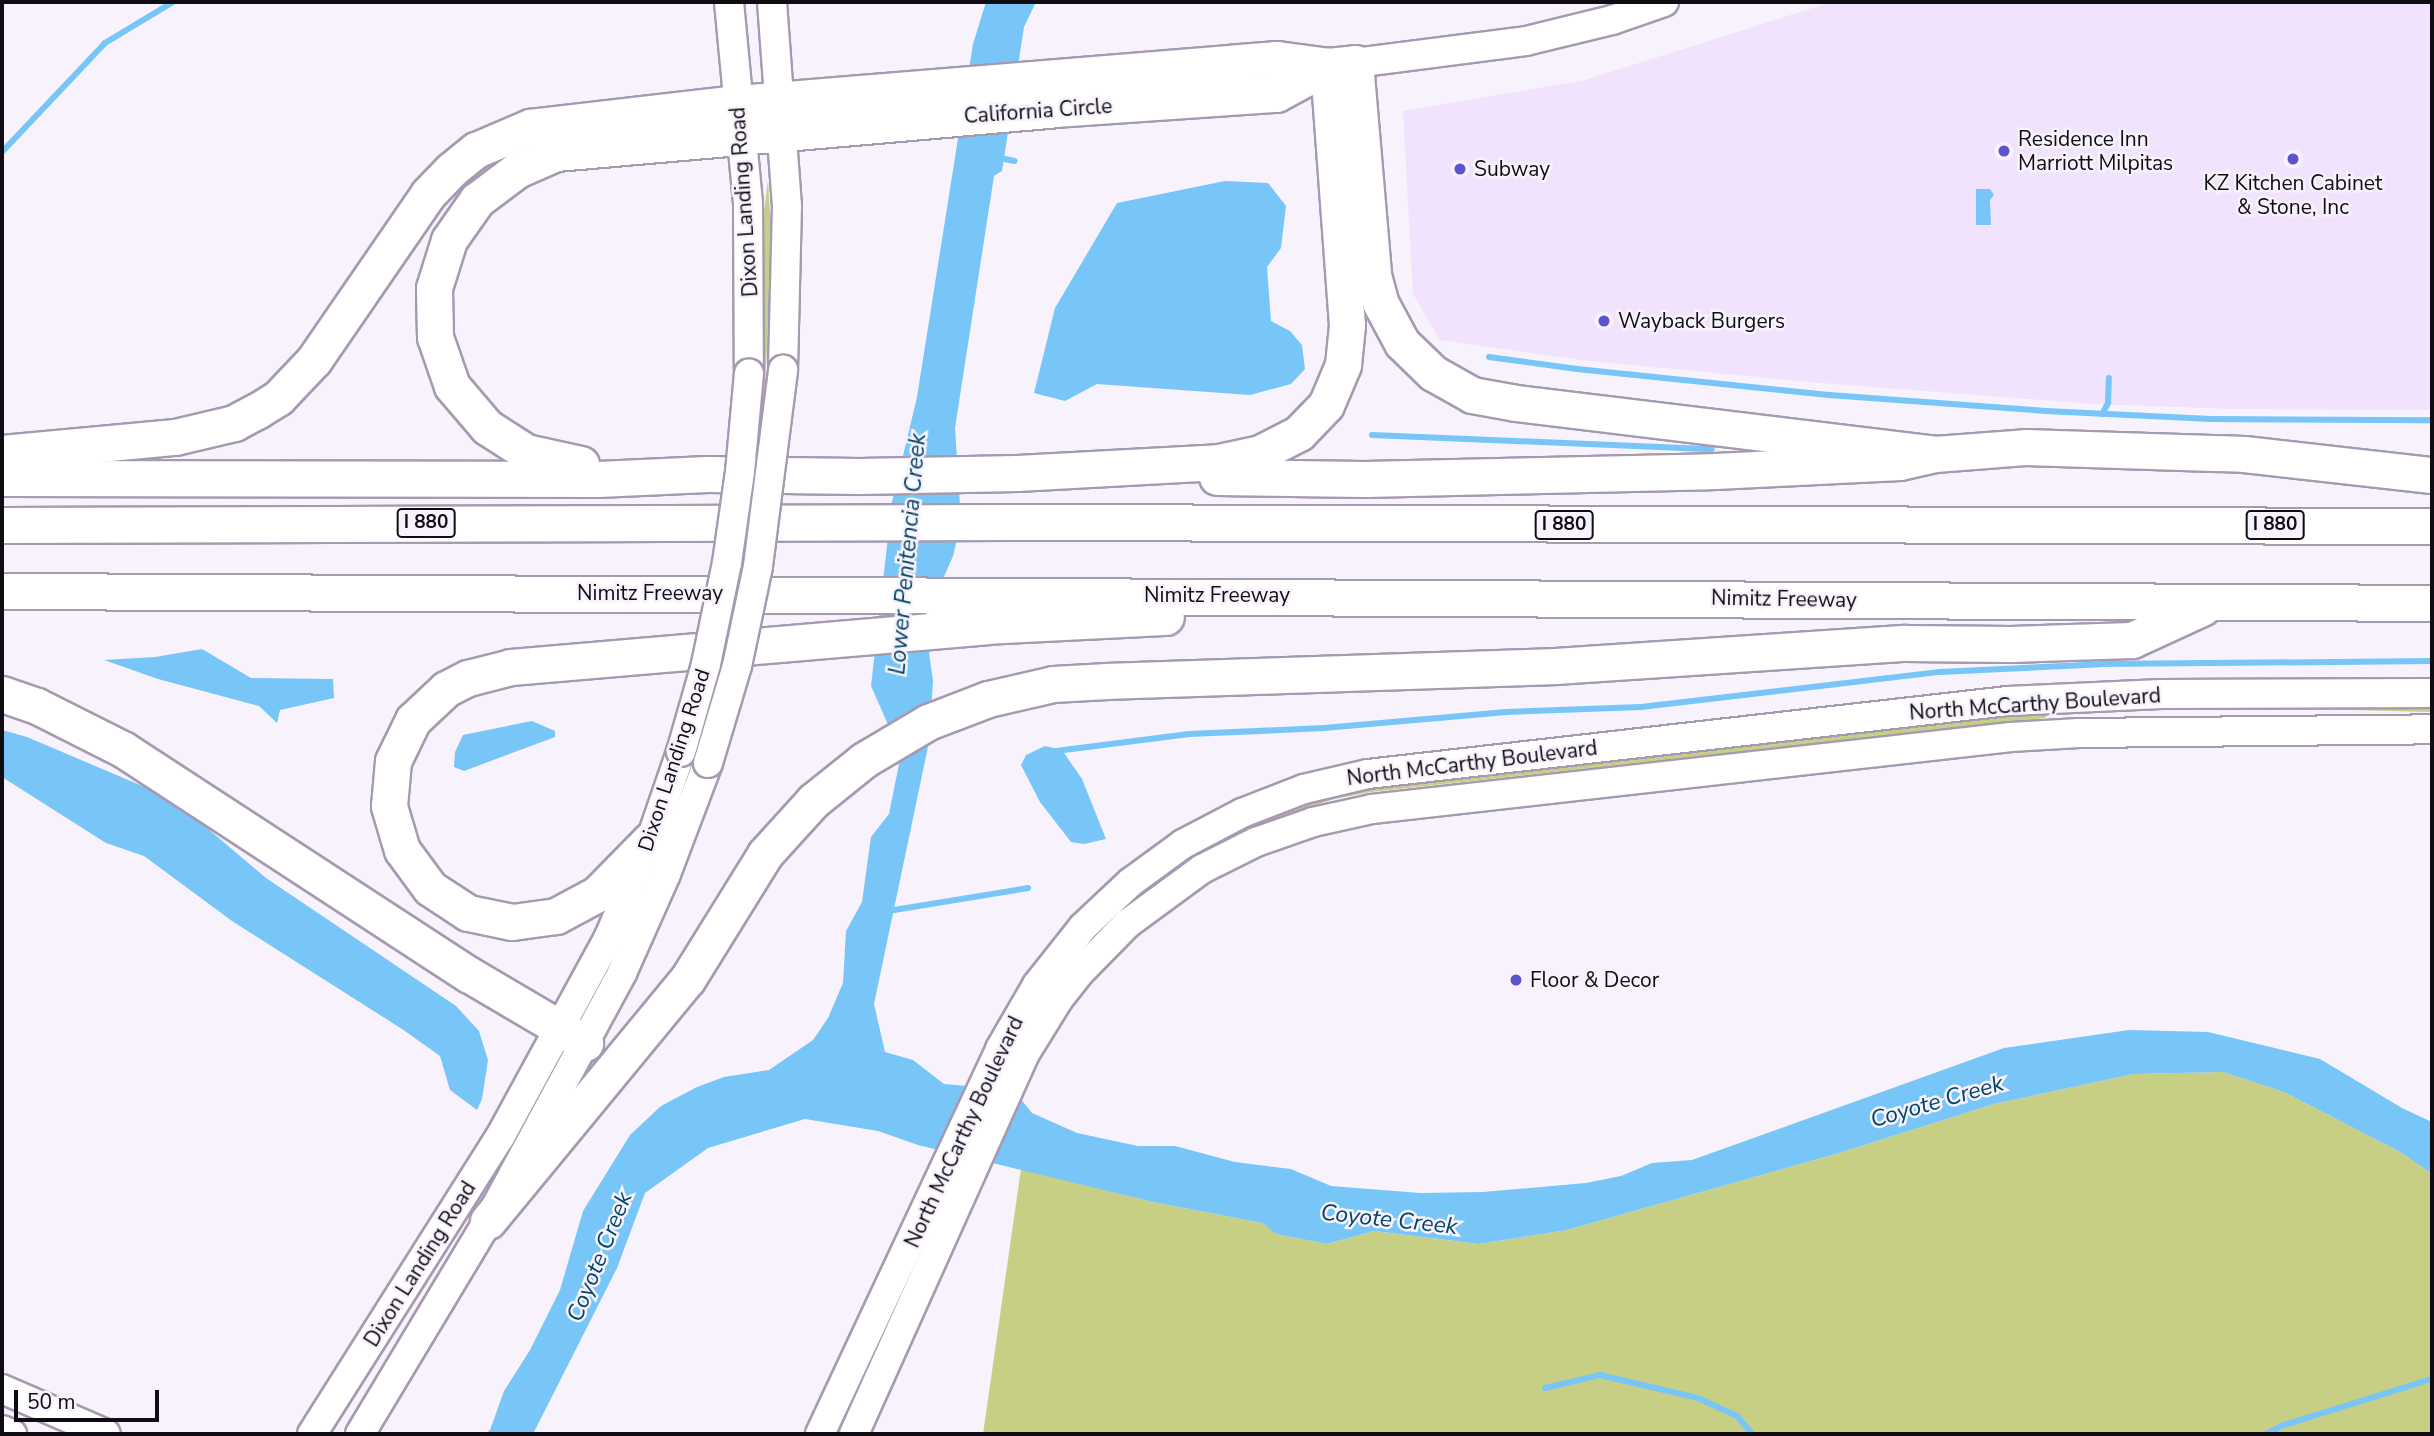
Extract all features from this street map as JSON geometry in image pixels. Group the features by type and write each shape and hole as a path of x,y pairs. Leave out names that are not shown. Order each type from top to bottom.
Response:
{"highway":[{"name":"California Circle","path":"740,119 1057,93 1276,94 1341,65"},
{"path":"1341,65 1378,294 1402,343 1433,373 1472,395 1516,403 1935,454"},
{"path":"2,478 598,479 707,474 859,476 1017,473 1218,462 1260,453 1299,433 1326,405 1343,365 1347,325 1341,65"},
{"path":"2,453 175,437 234,423 278,398 298,380 314,360 428,194 451,170 477,150 530,127 558,122 740,119"},
{"path":"707,474 570,463 526,452 507,442 468,408 452,386 435,337 434,288 440,263 462,218 477,200 517,170 556,153 740,119"},
{"path":"1017,473 1364,479 1715,471 1900,462 1935,454 2025,447 2244,454 2432,475"},
{"name":"I 880","path":"2,525 1009,522 2432,526"},
{"name":"Nimitz Freeway","path":"2,591 841,594 998,610 1499,596 2210,604 2432,603"},
{"path":"488,1221 687,980 765,855 813,801 864,760 928,722 988,699 1053,684 1541,667 1905,643 2011,644 2132,640 2210,604"},
{"path":"651,839 597,894 556,916 512,922 468,913 430,888 402,850 389,806 393,761 413,720 429,703 446,689 489,671 534,664 838,639 998,610"},
{"path":"2,694 37,706 124,750 572,1036"}],"main road":[{"name":"Dixon Landing Road","path":"360,1434 488,1221 572,1036 608,939 651,839 681,752 706,664 727,563 740,472 749,373 748,203 729,2"},
{"name":"Dixon Landing Road","path":"312,1434 500,1137 628,961 708,763 737,666 758,566 783,370 787,205 772,2"},
{"name":"California Circle","path":"1341,65 1526,41 1612,20 1664,2"},
{"name":"North McCarthy Boulevard","path":"854,1434 921,1281 1037,985 1099,911 1157,862 1242,813 1304,789 1368,774 2049,698 2173,694 2432,693"},
{"path":"1776,727 1782,762"},
{"name":"North McCarthy Boulevard","path":"820,1434 904,1258 1013,1050 1127,924 1202,869 1284,831 1372,809 2011,737 2079,733 2432,729"},
{"path":"2,1389 106,1434"},
{"path":"2,1430 12,1434"}],"shaded area":[{"path":"1832,2 2432,2 2432,410 2232,409 2092,404 1808,382 1581,360 1440,340 1413,294 1403,111 1585,80"}],"green space":[{"path":"768,180 772,246 764,409 758,476 740,589 717,689 691,778 674,820 718,679 748,536 764,391 764,211"},
{"path":"2432,700 2432,712 2308,709 2307,702"},
{"path":"2044,705 2046,718 1371,792 1334,799 1250,826 1191,858 1142,891 1075,956 1049,990 1017,1041 938,1213 936,1209 1016,1036 1075,949 1116,905 1156,872 1199,843 1250,817 1310,794 1373,780"},
{"path":"2223,1072 2284,1092 2400,1152 2432,1174 2432,1434 983,1434 1021,1169 1153,1202 1262,1223 1277,1234 1327,1244 1374,1231 1479,1244 1567,1230 1839,1153 1994,1104 2134,1074"}],"water":[{"path":"986,2 1036,2 1024,27 1002,171 994,176 955,428 961,522 953,556 936,595 928,645 933,681 929,742 874,1004 885,1052 913,1060 944,1084 1002,1089 1020,1098 1032,1113 1077,1133 1138,1146 1175,1146 1235,1162 1291,1169 1331,1186 1420,1193 1483,1192 1586,1183 1621,1176 1652,1163 1692,1160 2004,1048 2129,1030 2208,1032 2320,1059 2402,1108 2432,1122 2432,1174 2400,1152 2284,1092 2223,1072 2134,1074 1994,1104 1839,1153 1567,1230 1479,1244 1374,1231 1327,1244 1276,1234 1262,1223 1153,1202 918,1145 878,1131 805,1119 708,1148 645,1193 617,1268 533,1434 485,1434 490,1430 504,1391 530,1350 560,1290 583,1211 630,1135 661,1106 697,1087 724,1077 769,1070 813,1040 828,1018 843,983 846,931 862,902 871,837 889,814 901,754 871,686 892,502 917,397 973,44"},
{"path":"1225,181 1268,183 1286,206 1281,248 1267,267 1271,321 1290,331 1302,345 1305,369 1291,384 1250,395 1097,384 1065,401 1034,393 1055,308 1117,203"},
{"path":"1976,189 1990,189 1994,195 1990,200 1991,225 1976,225"},
{"path":"202,649 251,678 333,679 334,698 280,710 277,723 259,706 158,679 104,660 155,657"},
{"path":"532,721 555,731 555,737 464,771 454,767 455,752 463,735"},
{"path":"2,730 27,737 147,788 207,828 266,878 456,1006 479,1031 488,1060 482,1099 477,1110 450,1090 440,1056 402,1029 232,921 144,856 106,843 2,777"},
{"path":"1045,746 1062,750 1082,779 1106,839 1084,844 1071,842 1040,802 1021,765 1026,755"}],"waterway":[{"path":"2,152 105,43 173,2"},
{"path":"996,157 1015,161"},
{"path":"1489,357 1577,369 1829,395 2046,411 2211,419 2432,420"},
{"path":"2102,414 2108,403 2109,378"},
{"path":"1372,435 1712,449"},
{"path":"1056,751 1189,734 1324,728 1506,712 1641,707 1940,672 2101,664 2432,661"},
{"path":"888,911 1028,888"},
{"path":"1545,1388 1600,1375 1698,1398 1737,1416 1752,1434"},
{"path":"2266,1434 2284,1425 2432,1379"}],"place":[{"name":"Residence Inn Marriott Milpitas","path":"2004,151"},
{"name":"KZ Kitchen Cabinet & Stone, Inc","path":"2293,159"},
{"name":"Subway","path":"1460,169"},
{"name":"Wayback Burgers","path":"1604,321"},
{"name":"Floor & Decor","path":"1516,980"}],"water label":[{"name":"Lower Penitencia Creek","path":"908,554"},
{"name":"Coyote Creek","path":"1937,1102"},
{"name":"Coyote Creek","path":"1389,1220"},
{"name":"Coyote Creek","path":"600,1257"}]}
